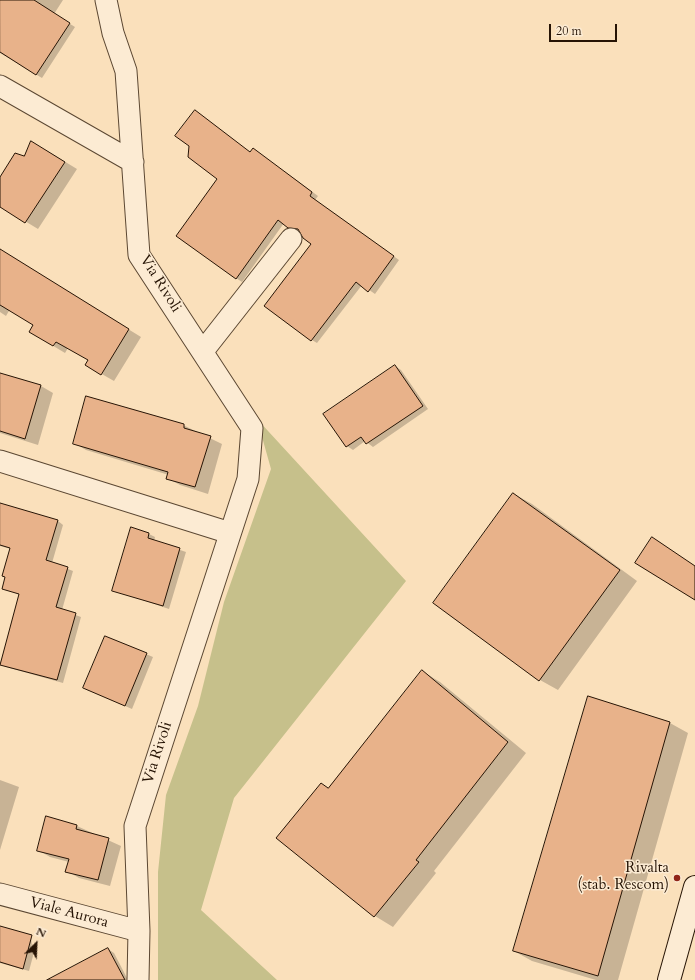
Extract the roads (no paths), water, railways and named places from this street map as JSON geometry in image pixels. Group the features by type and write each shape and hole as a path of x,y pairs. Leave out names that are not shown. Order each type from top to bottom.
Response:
{"main road":[{"path":"669,980 695,886"}],"street":[{"name":"Via Rivoli","path":"106,0 113,33 126,71 139,254 252,428 248,479 135,826 139,931 138,980"},
{"path":"0,86 133,162"},
{"path":"203,351 291,239"},
{"path":"0,461 230,533"},
{"name":"Viale Aurora","path":"0,894 139,931"}],"place":[{"name":"Rivalta (stab. Rescom)","path":"677,878"}]}
